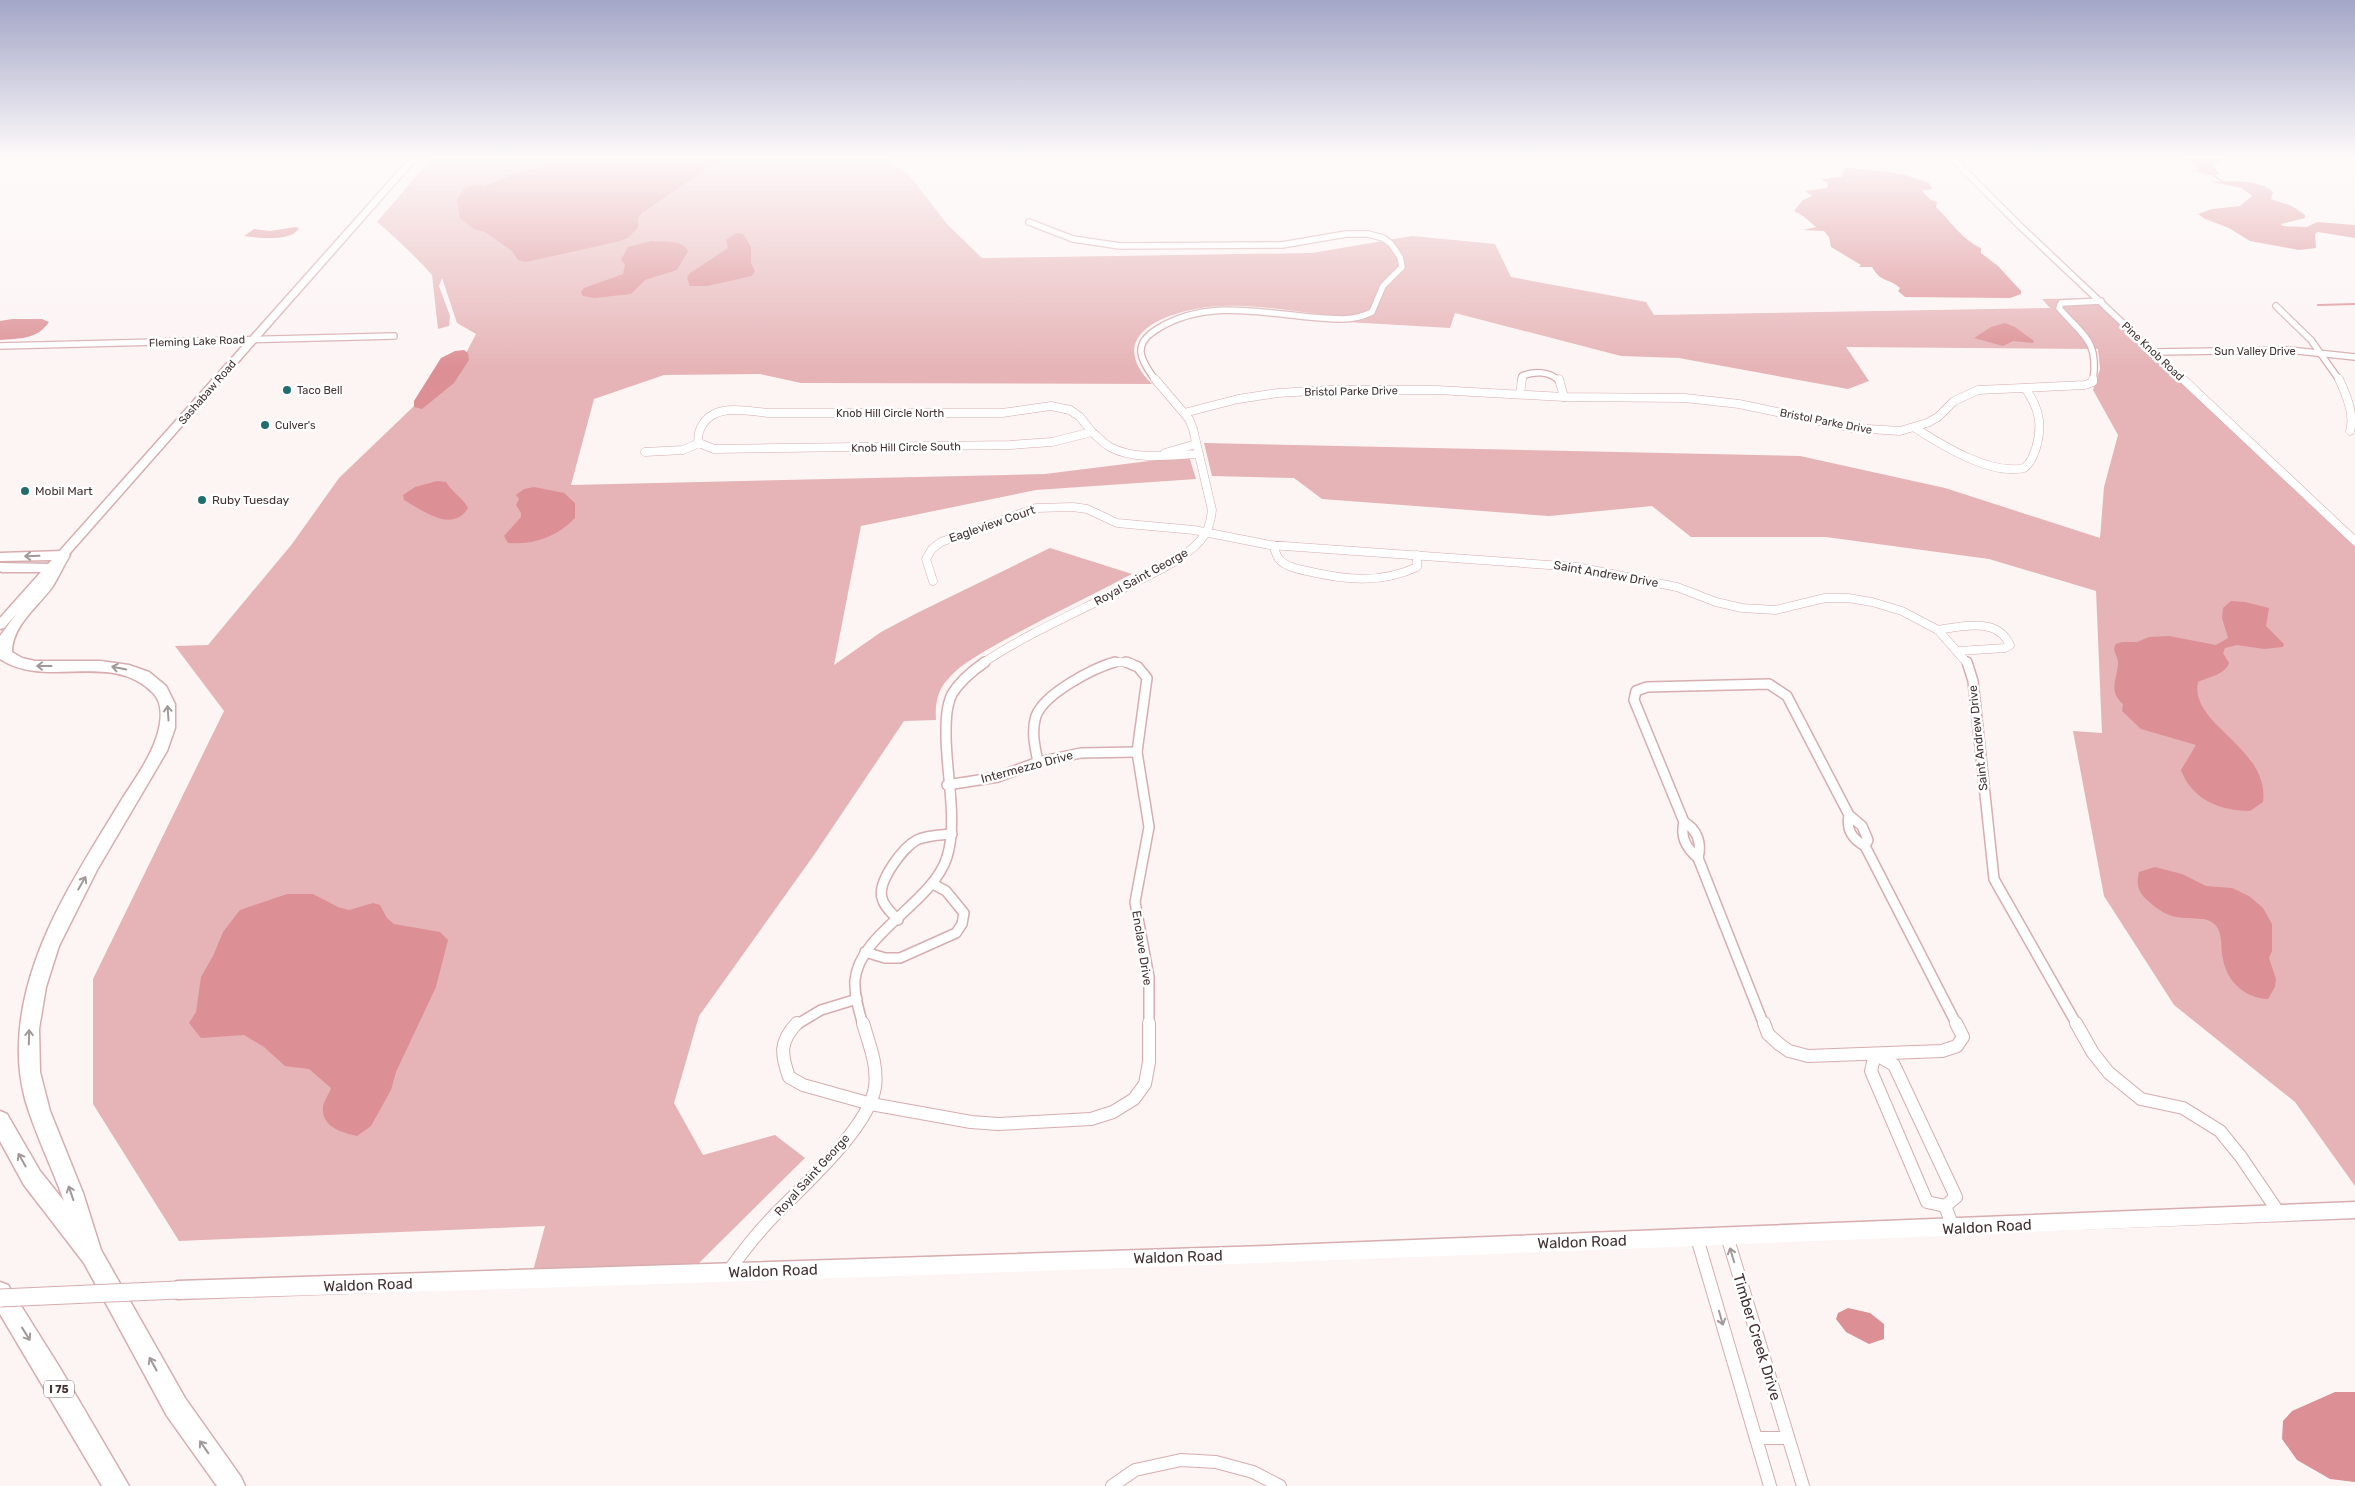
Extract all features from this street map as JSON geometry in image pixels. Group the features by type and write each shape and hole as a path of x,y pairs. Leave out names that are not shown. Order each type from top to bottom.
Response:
{"highway":[{"path":"0,557 63,555"},
{"path":"63,555 46,585 5,634 1,646 4,654 13,662 27,665 106,666 134,672 157,686 165,696 169,712 168,728 159,751 73,899 54,937 35,985 29,1016 30,1072 38,1109 64,1173 92,1255"},
{"path":"0,567 51,568"},
{"path":"0,1121 32,1178 92,1255 176,1407 232,1486"},
{"name":"I 75","path":"0,1293 52,1376 116,1486"}],"street":[{"name":"Sashabaw Road","path":"0,625 352,228"},
{"path":"1042,228 1073,240 1123,246 1292,244 1360,234 1378,236 1390,244 1402,259 1402,267 1383,286 1372,312 1366,316 1358,318 1327,318 1234,309 1217,310 1175,319 1148,336 1141,344 1140,352 1143,360 1154,378 1190,420 1211,498 1213,514 1207,532"},
{"name":"Pine Knob Road","path":"2023,228 2355,541"},
{"name":"Bristol Parke Drive","path":"1184,413 1238,399 1301,391 1437,390 1564,397 1684,398 1739,404 1878,431 1900,431 1915,428 1938,417 1954,401 1965,394 1988,388 2085,385 2093,382 2097,356 2082,333 2059,308 2061,303 2101,301"},
{"path":"2276,306 2296,323 2322,352 2339,379 2348,400 2353,425 2350,431"},
{"name":"Fleming Lake Road","path":"0,346 394,336"},
{"name":"Sun Valley Drive","path":"2156,352 2261,350 2322,352 2355,357"},
{"path":"1520,394 1522,376 1532,372 1548,373 1559,379 1564,397"},
{"path":"1915,428 1960,454 2010,470 2023,469 2030,463 2040,433 2041,417 2036,402 2025,388"},
{"name":"Knob Hill Circle North","path":"699,443 697,436 703,422 717,413 733,410 777,413 985,413 1051,406 1070,410 1080,417 1092,432"},
{"path":"1092,432 1109,446 1122,452 1138,455 1198,454"},
{"name":"Knob Hill Circle South","path":"699,443 714,449 1010,445 1052,442 1092,432"},
{"path":"645,452 683,450 699,443"},
{"path":"1162,454 1171,449 1196,444"},
{"name":"Eagleview Court","path":"933,581 926,559 932,549 941,542 1036,508 1087,509 1117,523 1207,532"},
{"name":"Saint Andrew Drive","path":"1207,532 1273,545 1577,567 1677,587 1716,602 1757,610 1774,610 1825,598 1848,598 1872,602 1902,611 1938,630 1967,662 1973,681 1989,849 1994,879 2093,1053 2109,1073 2141,1099 2183,1108 2220,1131 2242,1157 2280,1213"},
{"name":"Royal Saint George","path":"728,1272 757,1234 812,1179 844,1142 871,1104 875,1083 874,1062 857,1000 855,978 866,952 933,884 944,865 952,834 945,763 949,704 954,691 981,665 1015,645 1170,564 1193,548 1207,532"},
{"path":"1273,545 1280,560 1288,565 1324,576 1349,579 1386,577 1408,573 1417,567 1417,554"},
{"path":"1938,630 1985,626 1997,628 2008,637 2010,645 2005,648 1959,651"},
{"name":"Enclave Drive","path":"857,1000 826,1008 803,1018 788,1033 782,1055 789,1077 803,1086 871,1104 970,1122 998,1124 1092,1119 1113,1112 1134,1099 1146,1084 1149,1062 1149,977 1135,902 1148,827 1137,752 1147,678 1144,670 1137,665 1116,662 1069,685 1053,696 1038,711 1035,721 1035,751 1038,762"},
{"path":"1684,822 1681,829 1684,842 1688,851 1698,858 1768,1034 1780,1047 1796,1056 1942,1052 1957,1046 1963,1037 1865,846 1868,840 1862,826 1849,815 1787,696 1769,684 1647,687 1636,691 1634,700 1684,822 1693,827 1697,836 1701,849 1698,858"},
{"name":"Intermezzo Drive","path":"948,785 998,777 1038,762 1081,753 1137,752"},
{"path":"898,920 885,906 880,893 883,881 907,847 916,841 931,836 952,834"},
{"path":"866,952 884,958 900,958 956,933 962,924 964,914 946,891 933,884"},
{"path":"1875,1054 1894,1065 1956,1196 1945,1206"},
{"path":"1875,1054 1871,1071 1927,1202 1945,1206"},
{"path":"1945,1206 1954,1229"},
{"name":"Waldon Road","path":"0,1298 177,1290 475,1282 1954,1229 2355,1210"},
{"name":"Timber Creek Drive","path":"1727,1236 1803,1486"},
{"path":"1697,1238 1770,1486"},
{"path":"1756,1438 1788,1438"},
{"path":"1112,1486 1135,1470 1181,1460 1216,1462 1253,1472 1280,1486"}],"shaded area":[{"path":"299,228 295,232 282,237 244,236 254,229 270,231"},
{"path":"384,228 951,228 982,258 1312,253 1412,236 1495,244 1511,277 1646,302 1654,315 2050,308 2042,299 2095,298 2355,546 2355,1186 2295,1102 2174,1005 2104,896 2073,731 2102,733 2096,591 1989,559 1826,537 1691,537 1652,506 1549,516 1322,499 1294,478 1212,476 1204,443 1800,456 1945,488 2100,538 2104,487 2118,435 2093,390 2100,369 2098,349 1846,347 1869,381 1848,389 1679,358 1621,356 1455,313 1450,328 1330,321 1331,315 1262,307 1221,306 1184,312 1166,318 1150,326 1139,337 1134,350 1138,366 1152,384 801,383 760,374 664,375 594,399 571,485 1045,474 1189,456 1196,479 1036,490 861,526 834,665 881,632 1050,548 1132,574 1015,634 966,663 954,673 939,692 936,720 904,721 814,855 699,1016 674,1103 703,1155 775,1135 805,1158 698,1264 533,1271 545,1226 179,1241 93,1104 93,979 224,711 175,646 208,645 292,544 339,478 463,359 476,334 457,323 442,278 439,286 450,316 449,326 438,329 432,275"},
{"path":"637,228 628,238 616,242 526,262 518,260 512,251 485,232 474,229"},
{"path":"1810,228 1956,228 1968,240 1981,248 1981,253 1998,266 2021,291 2021,294 2010,298 1905,297 1898,291 1900,288 1879,276 1872,267 1859,267 1861,265 1831,247 1829,237 1824,231 1803,230"},
{"path":"2230,228 2355,228 2355,238 2318,232 2315,234 2316,248 2299,250 2250,241"},
{"path":"737,233 743,234 751,247 751,263 755,271 752,276 707,286 690,286 687,278 690,273 728,248 726,240"},
{"path":"651,241 672,242 685,247 688,251 677,270 645,280 631,294 594,298 583,296 581,292 584,288 623,274 625,264 621,260 628,247"},
{"path":"42,319 49,322 44,328 33,335 0,340 0,321"},
{"path":"2005,323 2015,327 2034,341 2033,343 2013,341 2003,346 1974,338 1991,327"},
{"path":"464,350 468,353 469,360 454,383 422,409 414,407 414,401 441,358 455,351"},
{"path":"437,481 446,482 466,505 468,508 461,516 445,520 437,518 404,500 403,495 415,487"},
{"path":"534,487 564,493 575,503 575,518 553,535 527,543 508,543 504,536 521,517 521,513 516,505 519,499 516,495 524,489"},
{"path":"2231,601 2245,602 2269,608 2266,626 2284,644 2283,647 2264,649 2237,645 2225,648 2223,653 2229,663 2227,667 2220,673 2198,682 2198,697 2205,711 2255,766 2262,783 2263,802 2250,811 2218,806 2209,802 2192,789 2181,770 2196,745 2141,729 2122,711 2123,704 2118,699 2114,685 2118,663 2114,651 2116,644 2137,642 2149,637 2169,636 2216,645 2228,638 2222,618 2223,608"},
{"path":"2155,867 2182,874 2206,886 2232,888 2249,896 2263,908 2272,924 2272,951 2269,958 2276,979 2275,987 2268,999 2252,996 2233,982 2225,967 2219,930 2213,923 2203,919 2168,915 2144,897 2138,888 2139,872"},
{"path":"287,894 313,894 338,907 349,910 373,903 380,905 387,918 394,924 440,932 448,940 436,987 396,1072 391,1090 371,1126 357,1136 339,1131 325,1120 323,1107 331,1088 309,1069 285,1066 264,1047 244,1035 201,1038 189,1023 196,1012 201,977 213,956 223,932 240,910"},
{"path":"1848,1308 1870,1313 1884,1324 1884,1339 1869,1344 1846,1332 1836,1319 1838,1313"},
{"path":"2335,1392 2355,1392 2355,1482 2330,1479 2297,1460 2282,1439 2283,1421 2292,1411"}],"waterway":[{"path":"2318,305 2355,304"}],"place":[{"name":"Taco Bell","path":"287,390"},
{"name":"Culver's","path":"265,425"},
{"name":"Mobil Mart","path":"25,491"},
{"name":"Ruby Tuesday","path":"202,500"}]}
